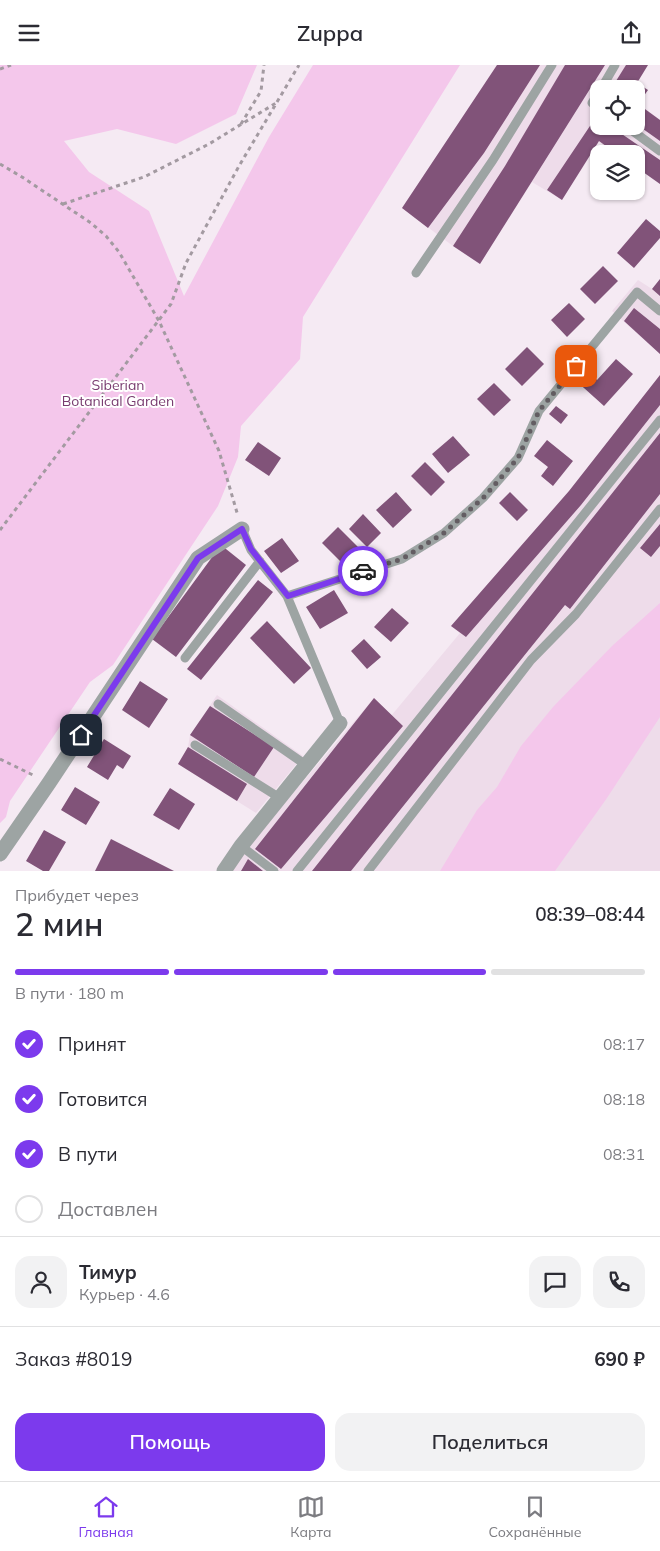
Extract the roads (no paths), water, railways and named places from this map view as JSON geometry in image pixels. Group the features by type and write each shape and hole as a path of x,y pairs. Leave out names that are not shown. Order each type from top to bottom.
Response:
{"street":[{"path":"0,854 198,558 242,529"},
{"path":"224,871 241,846 340,723"}],"lane":[{"path":"416,273 493,160 552,65"},
{"path":"606,80 615,65"},
{"path":"638,135 660,151"},
{"path":"288,596 402,559 444,533 483,498 518,458 539,411 637,292 660,311"},
{"path":"296,871 472,656 660,420"},
{"path":"368,871 531,660 576,614 660,509"},
{"path":"242,529 251,549 288,596 340,723"},
{"path":"185,658 260,561"},
{"path":"218,704 306,765"},
{"path":"195,745 280,798"},
{"path":"241,846 274,871"}],"park label":[{"name":"Siberian Botanical Garden","path":"118,393"}]}
